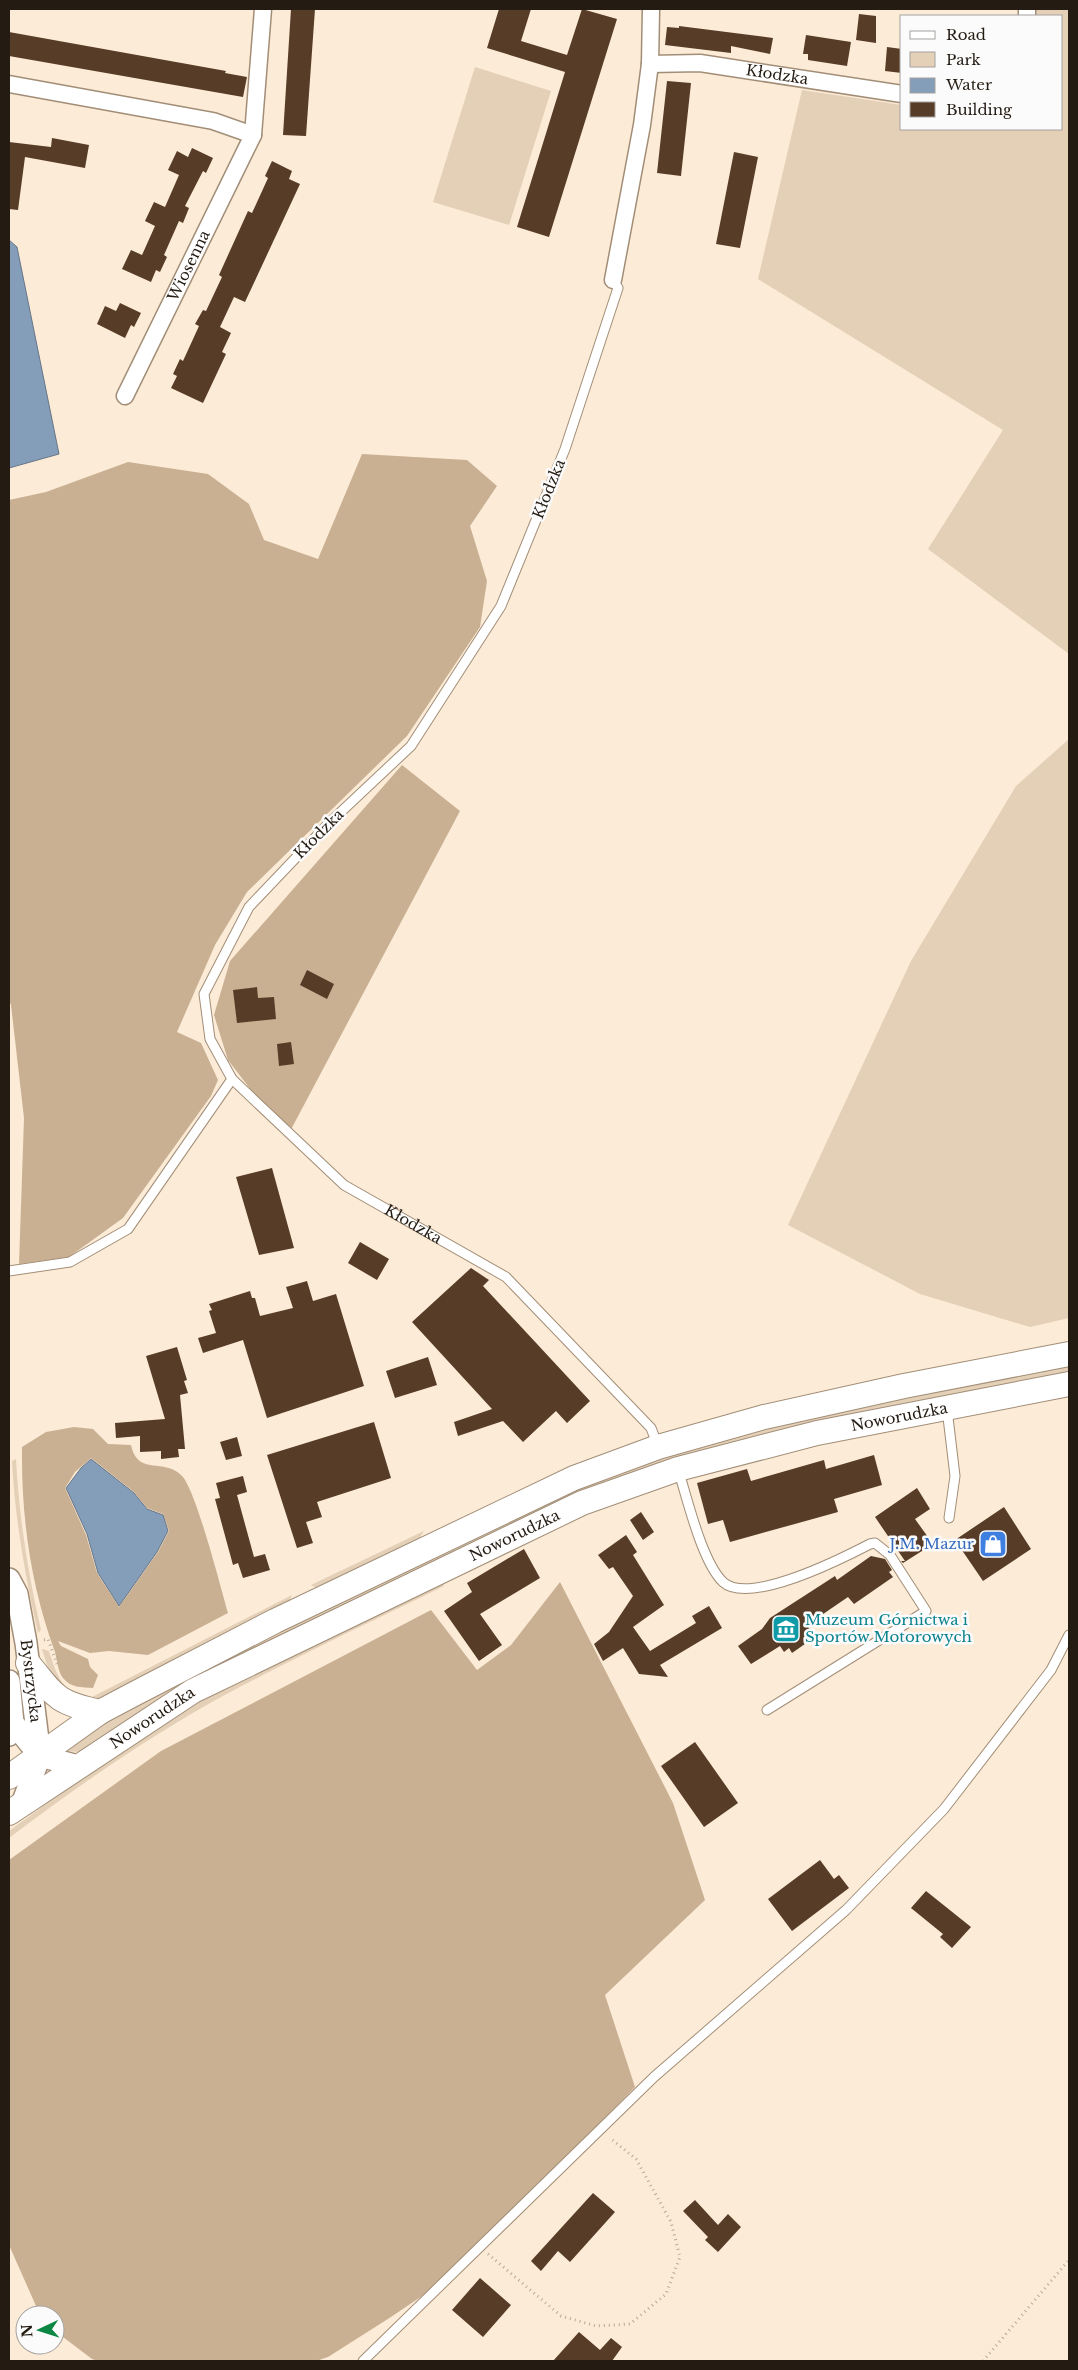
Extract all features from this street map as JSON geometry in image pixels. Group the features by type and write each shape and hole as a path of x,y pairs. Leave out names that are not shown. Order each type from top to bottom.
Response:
{"main road":[{"name":"Noworudzka","path":"9,1777 100,1712 283,1617 574,1478 658,1447 783,1413 904,1386 1069,1354"},
{"name":"Noworudzka","path":"15,1808 193,1691 582,1503 678,1469 817,1433 1069,1384"},
{"path":"28,1663 50,1691 62,1702 100,1712"}],"street":[{"name":"Wiosenna","path":"125,396 253,135 263,9"},
{"name":"Kłodzka","path":"614,280 642,125 650,64 651,9"},
{"name":"Kłodzka","path":"650,64 700,63 900,94"},
{"path":"9,84 213,121 253,135"},
{"name":"Bystrzycka","path":"9,1579 17,1594 40,1756 15,1808"},
{"name":"Bystrzycka","path":"9,1681 11,1730 40,1756"},
{"path":"40,1756 78,1766"}],"lane":[{"name":"Kłodzka","path":"614,280 618,288 565,450 501,606 411,746 328,824 249,907 204,994 210,1038 232,1079 344,1185 506,1277 651,1428 658,1447"},
{"path":"9,1271 70,1262 128,1229 232,1079"},
{"path":"947,1407 955,1476 949,1518"},
{"path":"678,1469 713,1570 725,1584 741,1589 782,1583 875,1543 890,1555 926,1610 767,1710"},
{"path":"362,2361 654,2077 846,1910 944,1809 1051,1670 1069,1635"}],"path":[{"path":"48,1639 59,1670"},
{"path":"479,2247 562,2316 596,2326 630,2324 666,2294 680,2257 671,2222 636,2159 600,2129"},
{"path":"983,2361 1069,2260"}],"green space":[{"path":"1034,9 1069,9 1069,654 928,549 1003,430 758,279 802,90 900,105 900,130 1063,130 1063,15 1034,15"},
{"path":"475,67 551,91 509,225 433,202"},
{"path":"1069,739 1069,1318 1030,1327 920,1294 788,1225 911,961 1016,786"},
{"path":"1069,1366 1069,1372 843,1416 533,1514 382,1587 81,1752 62,1751 100,1726 187,1677 535,1505 668,1454 810,1416"},
{"path":"16,1459 25,1545 41,1630 38,1633 18,1526 12,1461"},
{"path":"424,1531 419,1539 318,1589 311,1585"},
{"path":"443,1583 444,1586 285,1664 191,1714 98,1773 9,1838 9,1831 53,1799 191,1707 284,1657"},
{"path":"292,1595 288,1604 104,1700 80,1701 51,1678 42,1649 49,1651 58,1675 67,1688 82,1696 92,1697"}],"shaded area":[{"path":"362,454 467,460 497,486 470,526 487,581 480,627 407,736 247,892 215,945 177,1032 201,1043 218,1080 211,1096 123,1218 69,1257 19,1264 24,1118 9,1000 9,500 46,492 128,462 208,474 249,504 264,540 318,559"},
{"path":"402,765 460,811 287,1137 228,1060 214,1015 230,961"},
{"path":"74,1427 93,1429 108,1444 131,1445 134,1455 139,1461 167,1468 182,1476 188,1485 201,1519 228,1613 148,1655 109,1651 90,1653 58,1641 61,1646 88,1659 90,1667 98,1675 93,1688 73,1685 61,1675 40,1602 29,1551 23,1499 22,1447 46,1432","holes":["91,1458 134,1492 147,1508 163,1514 169,1531 158,1552 119,1607 97,1573 86,1535 65,1488 75,1472"]},
{"path":"560,1582 673,1803 705,1900 605,1995 635,2087 453,2275 328,2357 316,2361 98,2361 92,2359 65,2339 65,2305 36,2305 9,2245 9,1860 161,1751 431,1610 477,1670 511,1645"}],"water":[{"path":"9,240 17,247 59,454 9,468"},
{"path":"91,1459 134,1493 147,1509 163,1515 168,1531 157,1552 119,1606 98,1573 87,1534 66,1488 81,1468"}],"building":[{"path":"291,9 315,9 306,136 283,135"},
{"path":"499,9 531,9 521,41 567,55 582,9 617,19 549,237 517,227 565,72 487,48"},
{"path":"859,14 876,16 876,43 856,40"},
{"path":"679,26 773,38 770,54 731,46 731,53 665,45 667,27 679,28"},
{"path":"9,32 226,71 225,73 247,77 243,97 9,56"},
{"path":"806,35 851,42 847,66 808,60 808,54 803,54"},
{"path":"887,47 900,49 900,73 885,71"},
{"path":"667,81 691,83 681,176 657,173"},
{"path":"52,138 89,145 85,168 25,157 18,210 9,209 9,142 51,147"},
{"path":"192,148 213,158 206,173 203,171 185,206 189,208 183,223 179,221 164,255 167,257 160,272 156,270 151,282 122,269 131,250 142,255 155,226 145,221 154,202 165,207 179,175 168,170 177,151 188,157"},
{"path":"734,152 758,157 740,248 716,244"},
{"path":"272,161 292,171 289,179 300,184 245,302 234,297 220,327 231,333 222,352 226,354 203,403 171,388 177,376 173,374 180,359 183,361 199,326 195,324 203,310 206,311 222,277 219,275 248,211 252,213 268,178 265,176"},
{"path":"120,303 141,313 134,327 131,325 125,338 97,324 105,306 116,311"},
{"path":"307,970 334,984 327,999 300,985"},
{"path":"257,987 258,998 274,997 276,1019 237,1023 233,990"},
{"path":"291,1042 294,1064 279,1066 277,1044"},
{"path":"272,1168 294,1248 259,1255 236,1177"},
{"path":"360,1242 389,1259 377,1280 348,1263"},
{"path":"471,1268 489,1280 483,1286 590,1401 567,1423 556,1411 523,1442 503,1421 458,1436 454,1422 492,1409 412,1322"},
{"path":"307,1281 313,1301 336,1294 364,1386 267,1418 243,1340 203,1353 198,1338 216,1333 209,1311 212,1310 209,1304 250,1291 252,1298 255,1298 260,1316 293,1308 286,1287"},
{"path":"177,1347 187,1380 184,1381 188,1393 180,1395 185,1449 178,1449 179,1457 161,1459 161,1451 140,1452 140,1436 116,1438 115,1423 165,1419 146,1356"},
{"path":"428,1357 437,1385 395,1398 386,1371"},
{"path":"374,1422 391,1478 317,1502 322,1517 306,1522 313,1543 297,1548 267,1455"},
{"path":"237,1437 242,1456 226,1460 220,1442"},
{"path":"874,1455 882,1485 834,1499 838,1512 730,1542 723,1520 708,1524 697,1483 747,1469 751,1481 824,1460 826,1469"},
{"path":"243,1476 247,1492 237,1495 254,1557 265,1554 270,1570 243,1578 238,1563 233,1565 215,1499 220,1498 216,1483"},
{"path":"917,1488 930,1509 915,1519 933,1544 903,1563 901,1561 905,1561 875,1517"},
{"name":"J.M. Mazur","path":"1004,1507 1031,1549 983,1581 955,1540"},
{"path":"641,1512 654,1532 643,1540 630,1520"},
{"path":"626,1535 637,1552 633,1555 664,1605 633,1627 650,1651 696,1623 692,1616 709,1606 722,1628 660,1665 668,1677 639,1674 623,1648 603,1661 594,1644 609,1632 633,1596 613,1567 609,1569 598,1555"},
{"path":"524,1549 540,1578 480,1614 502,1645 479,1661 444,1611 472,1592 467,1583"},
{"path":"871,1556 885,1559 892,1570 889,1572 893,1577 854,1604 848,1597 807,1625 815,1637 792,1653 789,1648 784,1652 780,1646 751,1664 738,1646 762,1629 770,1618 835,1576 837,1580"},
{"path":"695,1742 738,1803 704,1827 661,1766"},
{"path":"820,1860 834,1879 839,1875 849,1888 792,1931 768,1899"},
{"path":"926,1891 971,1927 952,1948 940,1937 943,1934 911,1908"},
{"path":"593,2193 615,2212 570,2262 558,2251 541,2271 531,2261"},
{"path":"695,2200 718,2225 728,2214 741,2227 718,2252 705,2240 708,2237 683,2211"},
{"path":"480,2278 511,2305 483,2337 452,2310"},
{"path":"579,2332 600,2350 611,2338 622,2347 612,2361 553,2361"}],"place":[{"name":"J.M. Mazur","path":"993,1544"},
{"name":"Muzeum Górnictwa i Sportów Motorowych","path":"786,1629"}]}
